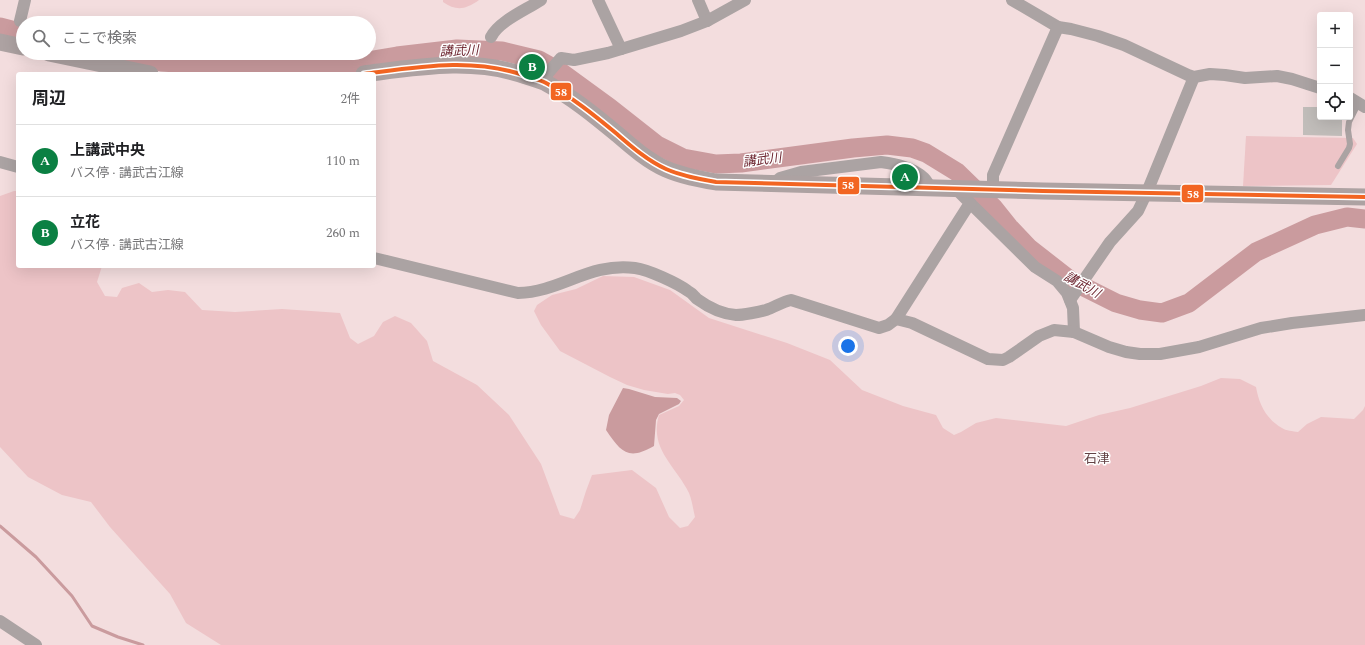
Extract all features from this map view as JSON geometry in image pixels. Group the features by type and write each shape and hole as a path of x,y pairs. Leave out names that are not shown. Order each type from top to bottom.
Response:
{"main road":[{"path":"0,42 16,45"},
{"path":"83,60 140,72"},
{"path":"376,72 440,64 480,65 546,77 643,155 666,169 693,178 716,182 931,189 963,194 989,190 1365,197"}],"street":[{"path":"21,16 25,0"},
{"path":"491,37 496,30 512,17 541,0"},
{"path":"598,0 621,49"},
{"path":"698,0 707,21"},
{"path":"546,77 557,61 561,58 574,60 621,49 681,31 707,21 745,0"},
{"path":"1012,0 1058,28 1078,31 1124,45 1179,72 1194,77 1210,74 1225,74 1245,78 1277,76 1317,87"},
{"path":"989,190 993,175 1058,28"},
{"path":"1074,332 1072,296 1110,242 1138,210 1147,192 1194,77"},
{"path":"0,162 16,166"},
{"path":"772,185 780,178 801,172 881,162 892,163 915,172 924,178 931,189"},
{"path":"376,258 518,293 532,292 602,269 620,267 637,268 661,277 688,291 698,300 713,309 736,315 765,311 785,301 791,300 879,328 888,325 896,319 963,194 1035,266 1057,281 1067,293 1072,296"},
{"path":"896,319 912,323 988,359 1003,360 1046,332 1054,330 1074,332 1109,347 1126,352 1160,354 1199,347 1261,328 1365,315"},
{"path":"0,621 36,645"}],"lane":[{"path":"1338,166 1349,148 1348,122 1360,100"}],"shaded area":[{"path":"443,0 479,0 469,6 456,8 443,2"},
{"path":"1246,136 1353,138 1357,144 1331,185 1243,186"},
{"path":"16,191 16,268 101,268 97,282 105,296 117,297 122,288 139,283 152,292 168,290 185,292 202,310 235,312 282,309 340,313 350,338 358,344 374,336 383,322 395,316 411,323 427,341 433,361 477,385 509,415 541,464 560,515 574,519 580,510 592,475 632,470 656,488 669,517 680,528 688,526 695,517 689,493 665,456 660,447 658,438 657,427 659,415 679,406 684,400 680,395 675,393 668,394 644,390 627,385 560,351 541,325 534,311 537,305 552,295 576,289 603,276 634,277 670,290 709,318 787,343 830,360 862,390 903,406 936,415 943,428 954,435 976,423 996,418 1066,426 1099,415 1130,408 1201,386 1221,378 1240,379 1256,387 1261,405 1268,416 1276,424 1290,431 1298,432 1307,424 1321,417 1354,419 1365,406 1365,645 221,645 186,623 170,594 110,527 91,502 62,495 28,477 0,447 0,196"},
{"path":"623,388 655,397 677,398 681,401 679,404 659,414 656,420 654,446 645,451 638,453 626,452 616,444 606,430 609,415"}],"building":[{"path":"1303,107 1317,107 1317,120 1342,120 1342,136 1303,135"}],"waterway":[{"name":"講武川","path":"0,27 16,31"},
{"name":"講武川","path":"376,60 457,49 502,51 539,60 562,73 657,145 683,158 716,164 741,163 887,145 912,148 926,153 957,172 993,207 1029,248 1070,280 1116,303 1140,310 1162,313 1189,303 1256,252 1315,225 1347,217 1365,219"},
{"name":"講武川","path":"150,60 276,69 343,65 373,60"},
{"path":"0,526 36,557 72,596 92,626 118,637 143,645"}],"transit line":[{"name":"58","path":"376,73 445,65 466,65 506,70 539,80 574,100 640,153 659,166 684,175 716,182 1043,191 1365,197"}],"place":[{"name":"立花","path":"532,67"},
{"name":"上講武中央","path":"905,177"}],"district":[{"name":"石津","path":"1097,459"}]}
